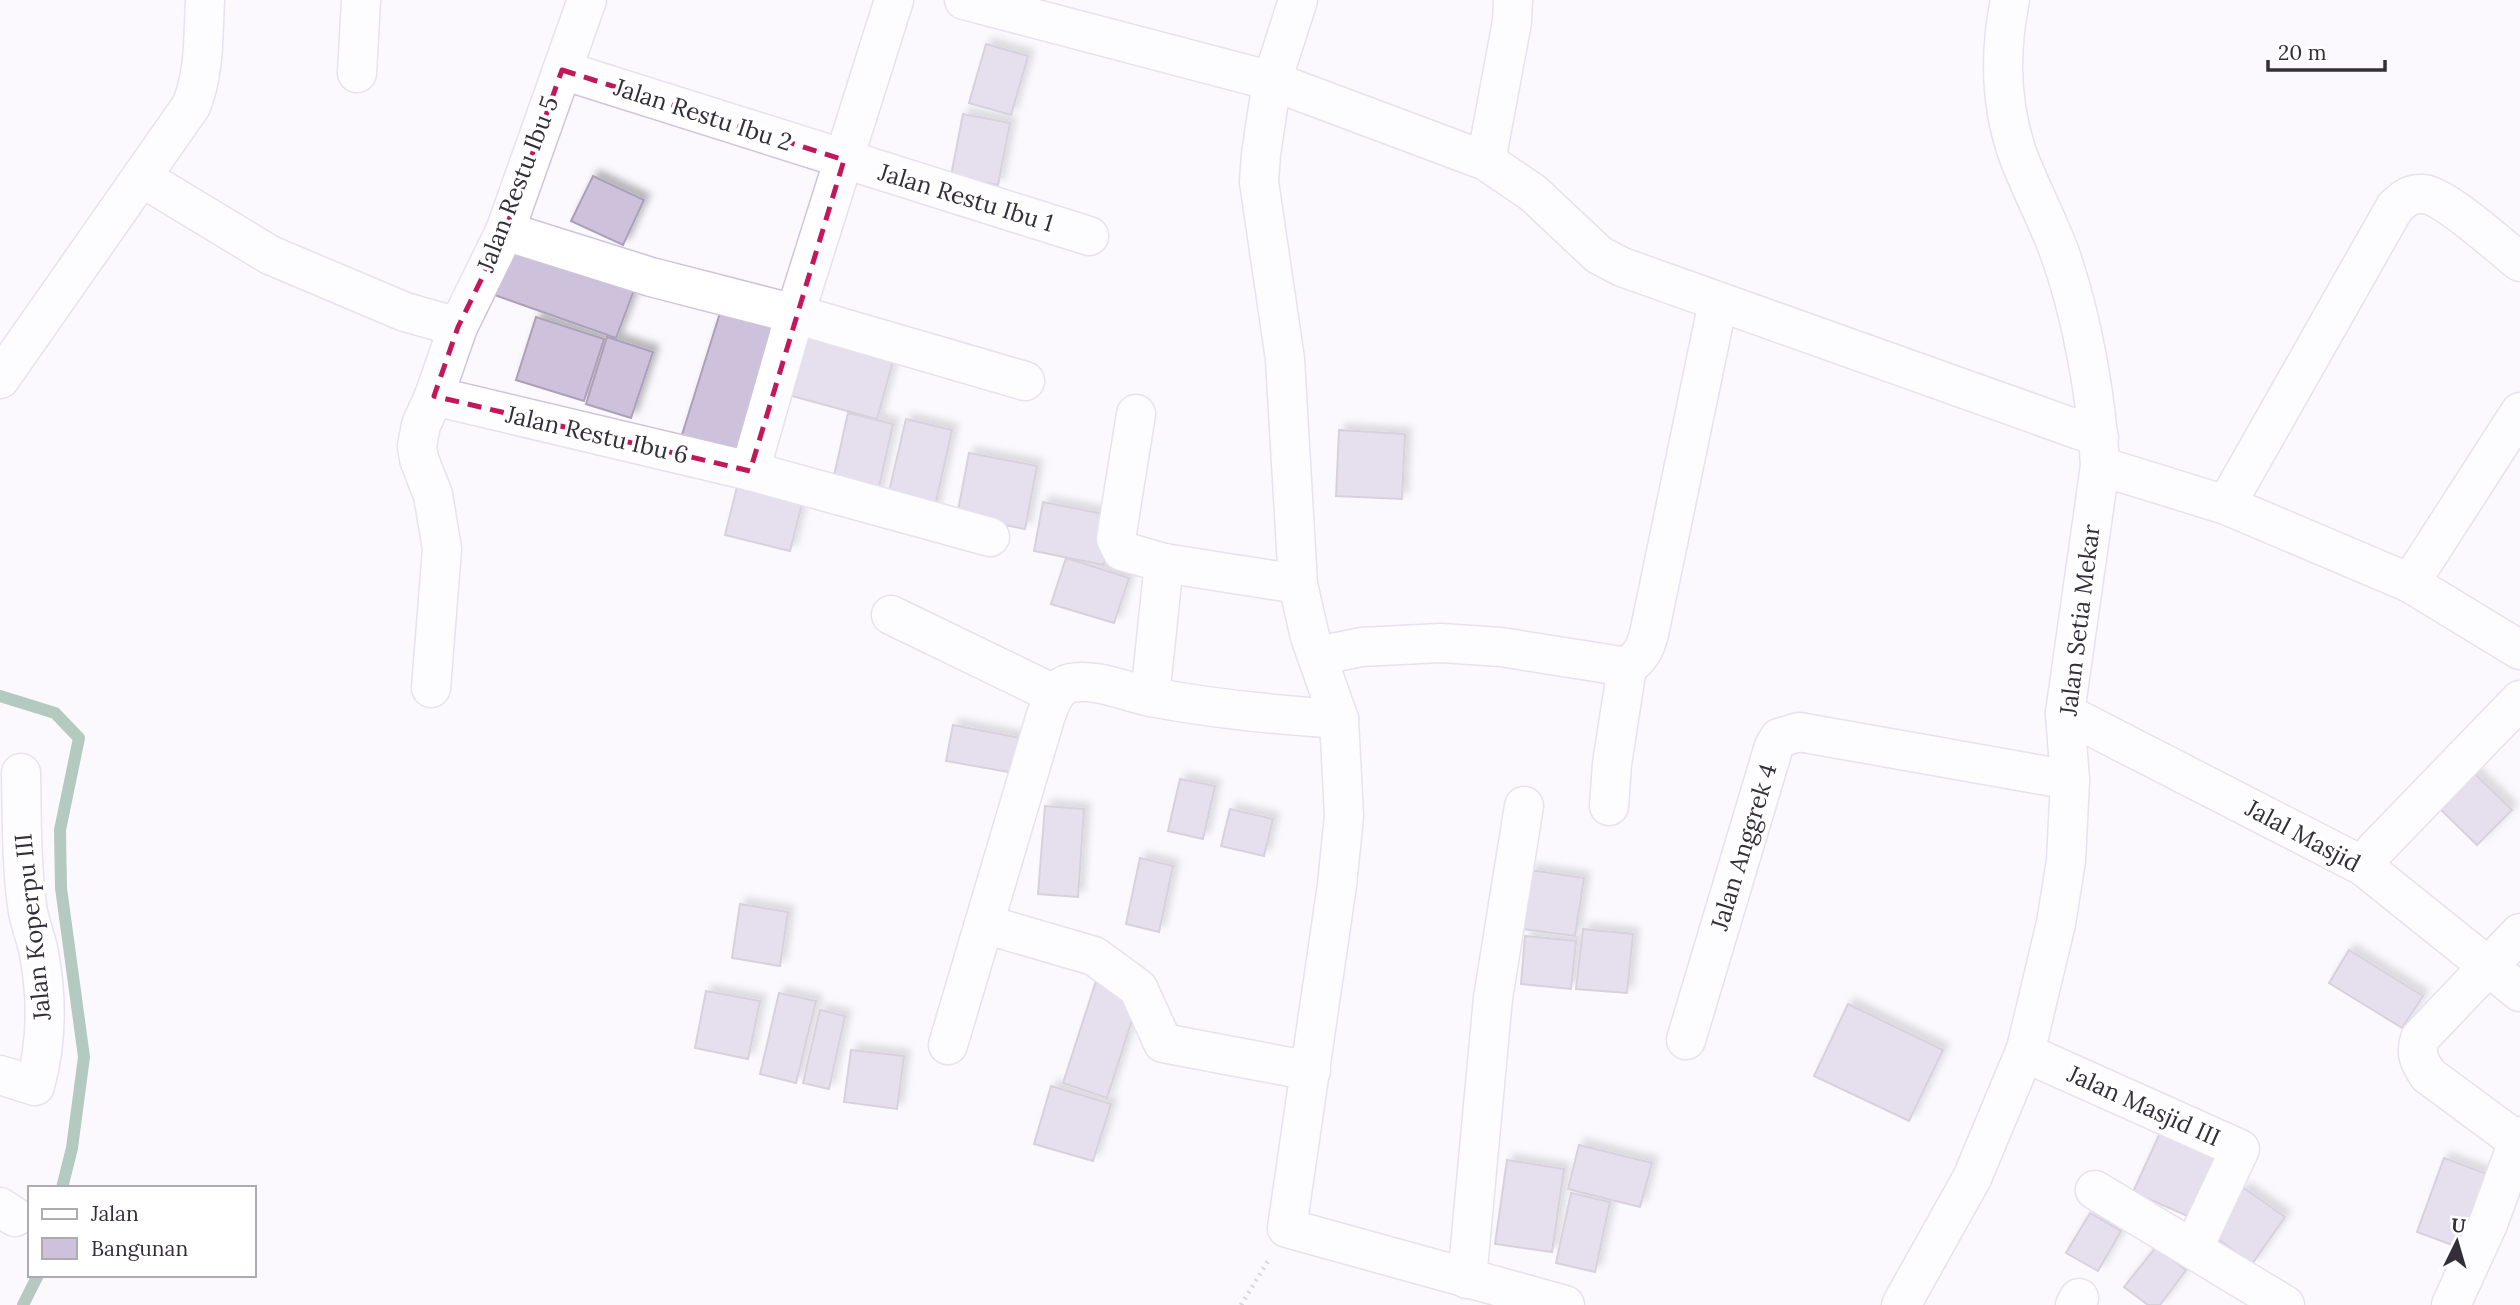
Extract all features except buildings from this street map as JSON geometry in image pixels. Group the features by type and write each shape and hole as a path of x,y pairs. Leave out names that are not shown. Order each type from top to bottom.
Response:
{"street":[{"path":"1,377 191,106 198,90 201,71 205,0"},
{"path":"357,73 361,0"},
{"name":"Jalan Restu Ibu 5","path":"431,688 442,549 433,495 419,459 417,446 421,425 439,398 458,327 505,231 587,0"},
{"path":"894,0 795,314 750,471 990,537"},
{"path":"964,0 1272,80 1486,161 1533,193 1599,255 1622,267 2099,452 2410,583 2520,650"},
{"path":"1298,0 1272,80 1259,182 1285,359 1298,584 1310,637 1339,719 1344,816 1337,885 1287,1228 1565,1305"},
{"path":"1486,161 1512,22 1513,0"},
{"name":"Jalan Setia Mekar","path":"1900,1305 1972,1178 2026,1049 2056,923 2066,861 2070,780 2065,713 2099,452 2078,316 2059,251 2019,157 2006,116 2002,75 2003,44 2010,0"},
{"name":"Jalan Restu Ibu 2","path":"562,70 844,160"},
{"name":"Jalan Restu Ibu 1","path":"844,160 1089,236"},
{"path":"141,177 270,255 405,312 458,327"},
{"path":"2226,505 2395,207 2407,196 2424,194 2440,199 2520,262"},
{"path":"505,231 651,277 795,314 1026,381"},
{"path":"1318,656 1361,647 1441,643 1502,647 1628,667 1638,660 1646,646 1718,302"},
{"name":"Jalan Restu Ibu 6","path":"439,398 750,471"},
{"path":"2410,583 2520,412"},
{"path":"1136,414 1116,539 1122,551 1164,564 1298,584"},
{"path":"1150,697 1164,564"},
{"path":"891,615 1054,694"},
{"path":"1609,806 1612,764 1628,667"},
{"path":"948,1045 1045,715 1054,694 1069,684 1091,683 1150,697 1249,713 1339,719"},
{"path":"2363,866 2375,850 2520,700"},
{"name":"Jalal Masjid","path":"2065,713 2363,866 2520,992"},
{"name":"Jalan Anggrek 4","path":"1686,1040 1773,746 1779,738 1799,732 2070,780"},
{"name":"Jalan Koperpu III","path":"0,1075 35,1086 41,1065 43,1039 45,996 39,952 28,913 23,867 21,773"},
{"path":"1467,1279 1493,998 1524,806"},
{"path":"985,924 1094,956 1138,988 1163,1043 1311,1071"},
{"path":"2451,1305 2488,1224 2519,1140 2428,1075 2417,1059 2417,1048 2420,1038 2520,933"},
{"name":"Jalan Masjid III","path":"2026,1049 2039,1059 2240,1149 2193,1249"},
{"path":"2095,1190 2285,1305"}],"path":[{"path":"1241,1305 1287,1228"}],"highlighted area":[{"path":"562,70 844,160 750,471 434,396 458,327 505,231"}],"waterway":[{"path":"0,696 55,713 79,738 60,830 61,888 84,1057 72,1148 62,1186"},
{"path":"23,1305 37,1277"}]}
